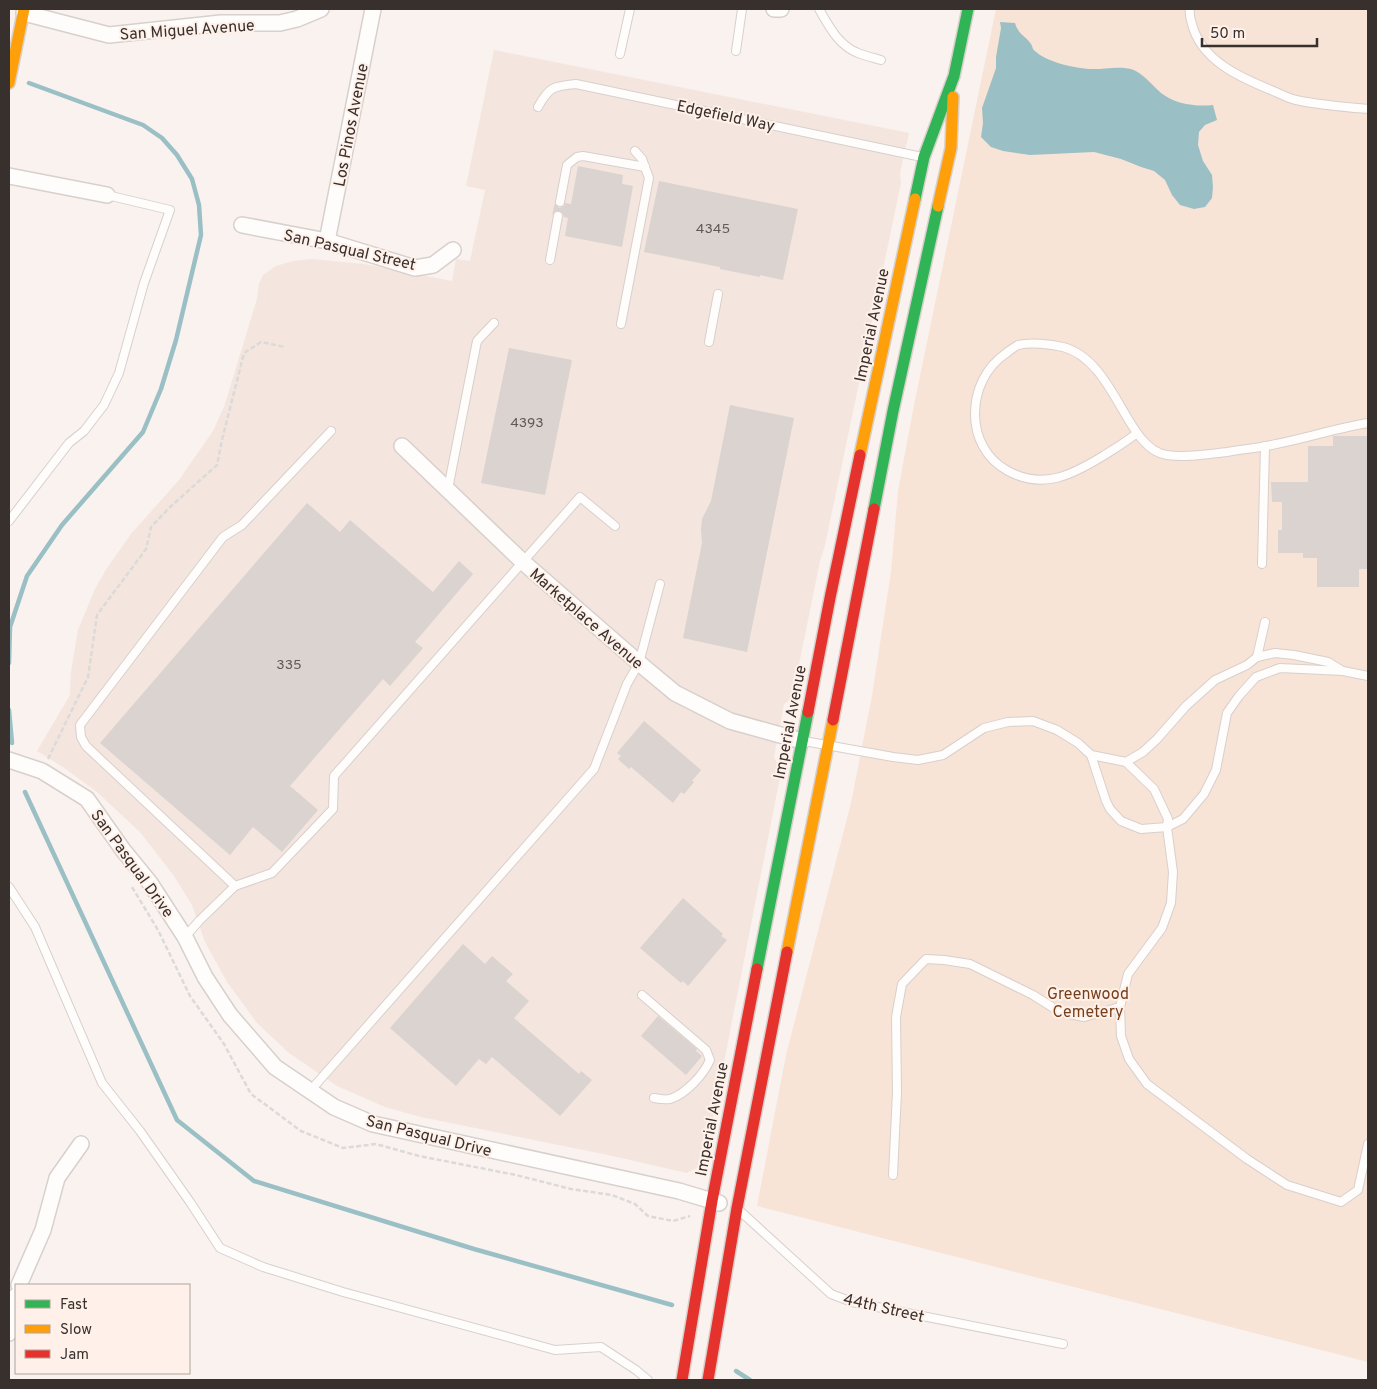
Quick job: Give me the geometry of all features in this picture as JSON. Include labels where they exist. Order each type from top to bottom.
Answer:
[{"type":"main road","name":"Imperial Avenue","points":[[682,1380],[712,1201],[832,588],[924,157],[954,76],[968,9]]},
{"type":"main road","points":[[9,83],[24,11]]},
{"type":"main road","name":"Imperial Avenue","points":[[708,1380],[737,1208],[893,411],[951,148],[954,76]]},
{"type":"main road","points":[[924,157],[931,160],[934,166]]},
{"type":"main road","points":[[923,273],[919,249],[931,184]]},
{"type":"street","name":"San Miguel Avenue","points":[[24,11],[109,35],[223,16],[280,23],[297,19],[321,9]]},
{"type":"street","name":"Los Pinos Avenue","points":[[327,241],[373,9]]},
{"type":"street","points":[[774,9],[781,9]]},
{"type":"street","points":[[9,176],[107,196]]},
{"type":"street","name":"San Pasqual Street","points":[[242,225],[327,241],[415,268],[433,265],[454,250]]},
{"type":"street","name":"Marketplace Avenue","points":[[402,446],[523,562],[675,694],[730,721],[802,740]]},
{"type":"street","name":"San Pasqual Drive","points":[[9,760],[42,771],[87,799],[123,850],[150,883],[185,937],[205,977],[230,1015],[275,1067],[334,1107],[373,1124],[679,1191],[737,1208]]},
{"type":"street","points":[[19,1284],[43,1230],[58,1178],[81,1144]]},
{"type":"street","points":[[9,1333],[15,1301]]},
{"type":"lane","points":[[620,54],[630,9]]},
{"type":"lane","points":[[736,50],[742,9]]},
{"type":"lane","points":[[818,9],[835,36],[845,46],[858,54],[881,60]]},
{"type":"lane","points":[[1190,9],[1189,14],[1194,32],[1204,49],[1221,65],[1243,79],[1294,100],[1368,108]]},
{"type":"lane","name":"Edgefield Way","points":[[538,107],[545,94],[558,85],[576,84],[924,157]]},
{"type":"lane","points":[[621,324],[649,178],[642,159],[635,151]]},
{"type":"lane","points":[[560,202],[567,165],[577,157],[583,156],[645,167]]},
{"type":"lane","points":[[9,521],[63,451],[84,431],[104,404],[119,372],[144,283],[170,210],[107,196]]},
{"type":"lane","points":[[550,260],[558,216]]},
{"type":"lane","points":[[709,342],[718,294]]},
{"type":"lane","points":[[448,489],[477,341],[494,323]]},
{"type":"lane","points":[[1137,433],[1101,458],[1067,476],[1051,480],[1032,480],[1015,475],[991,459],[978,435],[975,406],[984,376],[1001,356],[1018,346],[1051,344],[1080,353],[1103,376],[1137,433],[1150,447],[1166,455],[1195,456],[1265,446],[1368,423]]},
{"type":"lane","points":[[235,886],[86,746],[81,737],[80,725],[223,537],[242,525],[331,431]]},
{"type":"lane","points":[[1262,564],[1265,446]]},
{"type":"lane","points":[[185,937],[235,886],[272,873],[333,809],[334,776],[580,497],[615,526]]},
{"type":"lane","points":[[310,1092],[594,769],[627,684],[639,663],[660,584]]},
{"type":"lane","points":[[1257,657],[1265,622]]},
{"type":"lane","points":[[1126,762],[1143,752],[1186,706],[1215,680],[1247,665],[1257,657],[1274,653],[1294,654],[1328,662],[1343,671]]},
{"type":"lane","points":[[802,740],[918,760],[944,755],[984,728],[1008,722],[1033,721],[1057,730],[1078,743],[1091,756],[1106,802],[1121,821],[1141,829],[1167,827],[1183,819],[1204,794],[1216,770],[1226,713],[1256,677],[1280,668],[1343,671],[1368,676]]},
{"type":"lane","points":[[1091,756],[1126,762],[1154,789],[1168,819],[1167,827],[1173,872],[1172,903],[1162,928],[1128,974],[1120,1007],[1121,1036],[1129,1059],[1147,1084],[1247,1159],[1287,1185],[1341,1202],[1358,1190],[1368,1144]]},
{"type":"lane","points":[[9,887],[35,927],[102,1083],[140,1130],[220,1248],[263,1267],[343,1292],[555,1350],[601,1347],[648,1380]]},
{"type":"lane","points":[[892,1176],[897,1092],[896,1017],[902,984],[926,959],[970,964],[1033,995],[1060,1012],[1084,1017],[1120,1007]]},
{"type":"lane","points":[[642,995],[706,1050],[710,1060],[706,1070],[681,1094],[668,1100],[654,1098]]},
{"type":"lane","name":"44th Street","points":[[737,1208],[831,1294],[852,1302],[1062,1344]]},
{"type":"shaded area","points":[[494,50],[909,133],[900,173],[901,183],[794,689],[791,699],[784,704],[774,757],[781,772],[704,1164],[687,1173],[421,1117],[385,1107],[337,1086],[289,1053],[257,1023],[227,982],[205,942],[192,905],[174,876],[140,832],[97,792],[37,751],[70,695],[71,672],[78,630],[95,589],[131,534],[179,480],[213,431],[224,407],[263,275],[276,266],[293,261],[312,259],[364,264],[452,281],[456,259],[470,261],[485,190],[466,186]]},
{"type":"green space","name":"Greenwood Cemetery","points":[[996,9],[1368,9],[1368,1362],[757,1206],[786,1055],[851,803],[872,696],[891,572],[898,491]]},
{"type":"water","points":[[1000,22],[1015,23],[1018,31],[1029,41],[1034,50],[1054,62],[1086,69],[1131,69],[1139,73],[1161,93],[1173,100],[1200,106],[1213,105],[1217,120],[1205,125],[1199,132],[1198,145],[1203,161],[1212,175],[1213,187],[1212,198],[1205,207],[1194,209],[1180,205],[1172,195],[1165,180],[1154,171],[1121,159],[1094,152],[1030,155],[1003,151],[991,147],[981,137],[983,123],[982,108],[996,68],[1001,28]]},
{"type":"building","points":[[578,166],[623,175],[622,184],[633,186],[622,247],[565,236],[568,218],[564,217],[559,211],[552,215],[555,203],[559,208],[564,206],[565,203],[571,204]]},
{"type":"building","points":[[659,181],[798,209],[783,280],[720,269],[720,267],[644,252]]},
{"type":"building","points":[[509,348],[572,360],[545,495],[481,483]]},
{"type":"building","points":[[730,405],[794,418],[747,652],[683,638],[702,543],[702,519],[711,501]]},
{"type":"building","points":[[1333,436],[1368,436],[1368,569],[1359,569],[1359,587],[1317,587],[1317,558],[1303,558],[1303,553],[1278,553],[1278,530],[1282,530],[1282,502],[1272,502],[1271,482],[1308,482],[1308,446],[1333,446]]},
{"type":"building","points":[[307,503],[340,532],[350,520],[433,592],[459,561],[473,574],[415,642],[423,648],[390,686],[383,679],[290,786],[318,810],[282,852],[253,827],[230,855],[100,743]]},
{"type":"building","points":[[644,721],[701,770],[684,794],[681,792],[673,803],[631,767],[629,769],[618,759],[621,756],[617,753]]},
{"type":"building","points":[[683,898],[723,934],[721,936],[727,940],[688,986],[683,981],[681,983],[640,948]]},
{"type":"building","points":[[463,944],[485,964],[492,956],[513,974],[506,981],[529,1001],[514,1018],[579,1074],[581,1071],[592,1080],[560,1116],[492,1057],[486,1064],[479,1059],[456,1086],[390,1028]]},
{"type":"building","points":[[658,1016],[697,1049],[696,1051],[702,1056],[686,1075],[641,1036]]},
{"type":"waterway","points":[[9,663],[10,627],[27,576],[62,525],[143,432],[161,389],[176,340],[201,235],[199,205],[192,179],[177,155],[162,138],[143,125],[29,83]]},
{"type":"waterway","points":[[9,710],[12,743]]},
{"type":"waterway","points":[[25,792],[177,1120],[254,1181],[474,1249],[672,1305]]},
{"type":"waterway","points":[[736,1371],[750,1380]]},
{"type":"traffic: fast","points":[[915,199],[924,157],[954,76],[968,9]]},
{"type":"traffic: fast","points":[[874,509],[893,411],[938,206]]},
{"type":"traffic: fast","points":[[757,969],[808,712]]},
{"type":"traffic: slow","points":[[9,83],[24,9]]},
{"type":"traffic: slow","points":[[938,206],[951,148],[953,97]]},
{"type":"traffic: slow","points":[[860,455],[915,199]]},
{"type":"traffic: slow","points":[[787,952],[833,720]]},
{"type":"traffic: jam","points":[[808,712],[860,455]]},
{"type":"traffic: jam","points":[[833,720],[874,509]]},
{"type":"traffic: jam","points":[[708,1380],[737,1208],[787,952]]},
{"type":"traffic: jam","points":[[682,1380],[712,1201],[757,969]]}]
